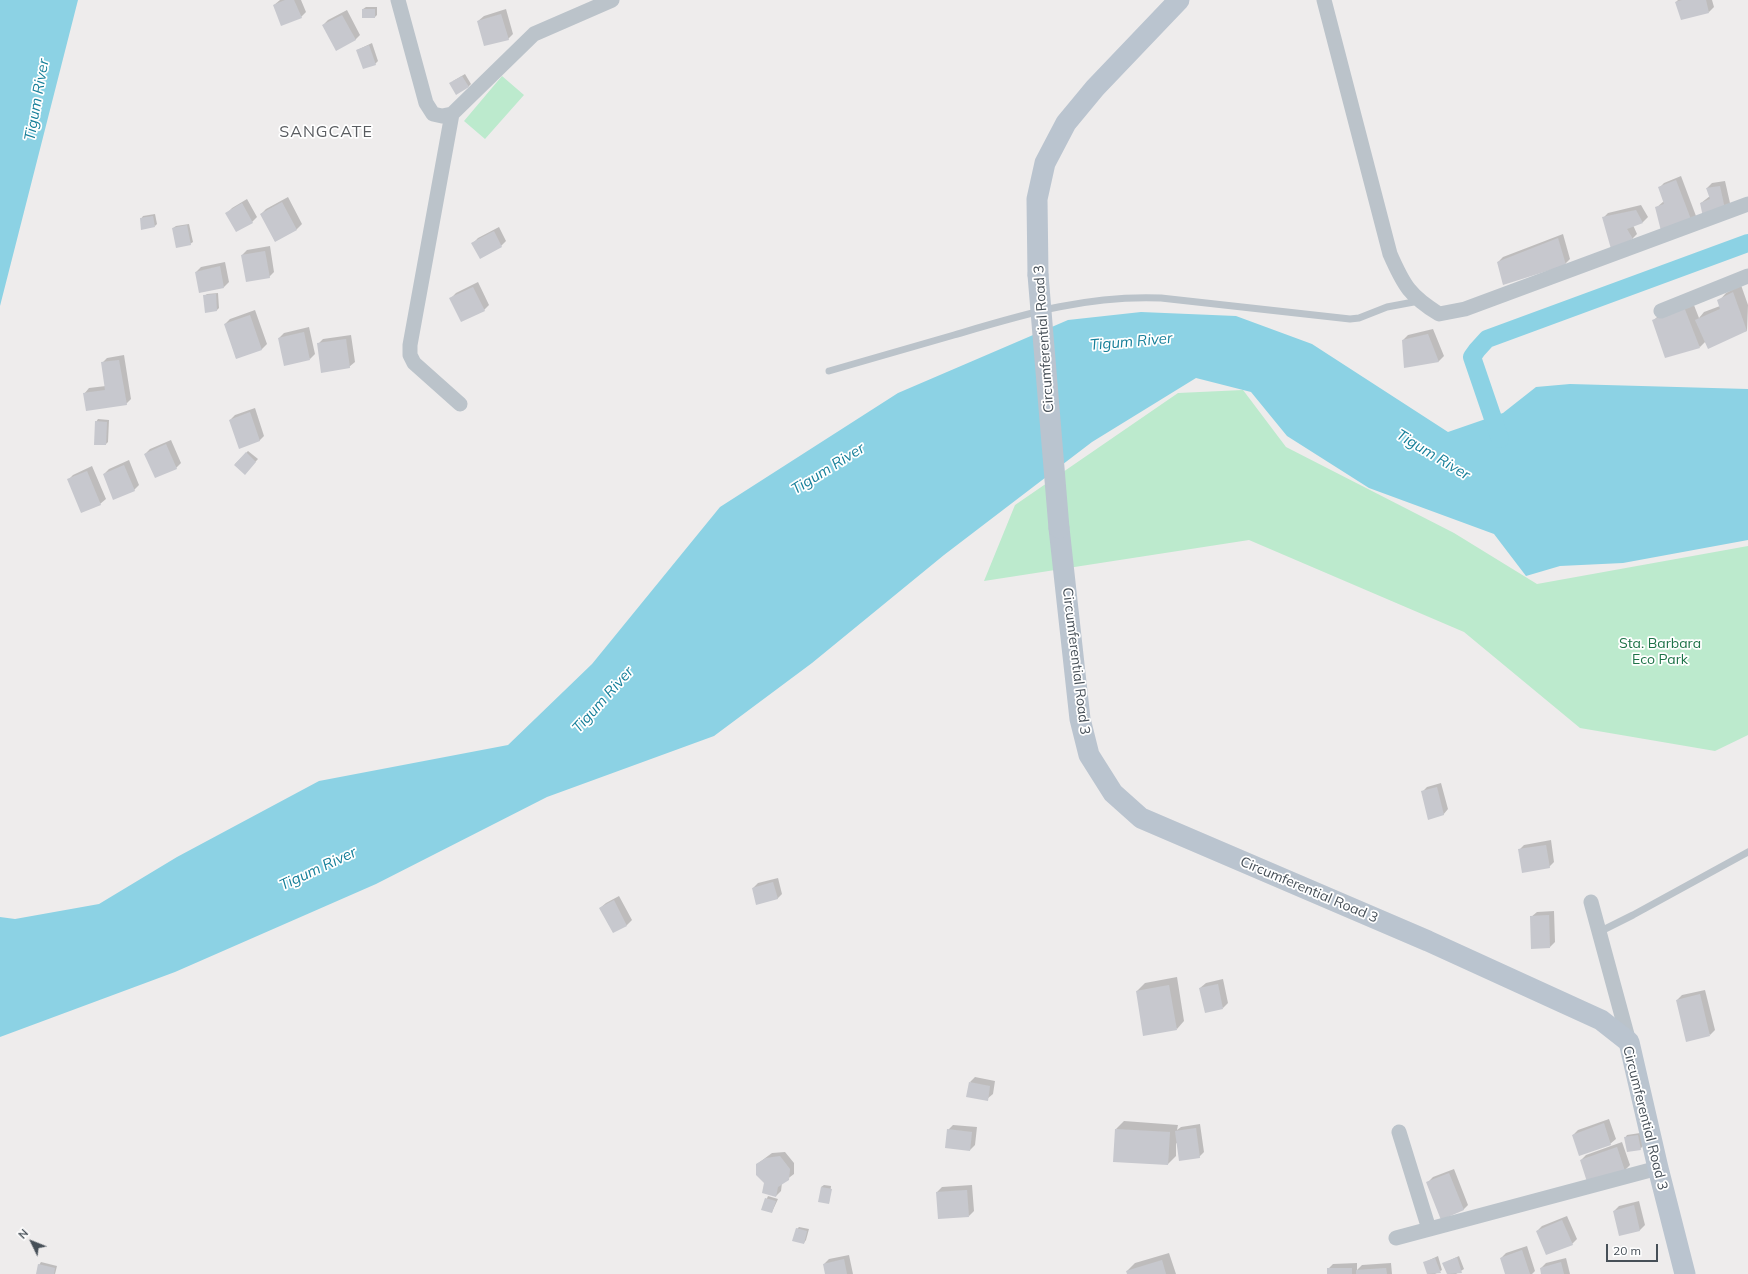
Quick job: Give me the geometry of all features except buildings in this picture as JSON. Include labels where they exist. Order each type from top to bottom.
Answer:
[{"type":"main road","name":"Circumferential Road 3","points":[[1179,0],[1095,88],[1066,123],[1045,163],[1037,199],[1038,275],[1059,528],[1080,719],[1089,755],[1113,794],[1141,818],[1435,944],[1601,1020],[1629,1042],[1684,1274]]},
{"type":"street","points":[[398,0],[426,103],[433,114],[442,116],[452,114],[534,34],[612,0]]},
{"type":"street","points":[[1324,0],[1390,254],[1401,280],[1419,301],[1440,314],[1465,309],[1748,204]]},
{"type":"street","points":[[452,114],[410,345],[410,356],[414,363],[460,404]]},
{"type":"street","points":[[1661,311],[1748,276]]},
{"type":"street","points":[[1591,902],[1629,1042]]},
{"type":"street","points":[[1399,1132],[1428,1229]]},
{"type":"street","points":[[1396,1238],[1658,1168]]},
{"type":"lane","points":[[829,371],[1036,311],[1100,300],[1132,297],[1161,298],[1350,319],[1359,318],[1387,307],[1419,301]]},
{"type":"lane","points":[[1598,932],[1640,911],[1748,852]]},
{"type":"green space","points":[[502,76],[524,95],[485,139],[464,121]]},
{"type":"green space","name":"Sta. Barbara Eco Park","points":[[1243,390],[1286,447],[1454,533],[1537,584],[1748,546],[1748,735],[1715,751],[1580,728],[1464,632],[1249,540],[984,581],[1015,505],[1178,393]]},
{"type":"water","name":"Tigum River","points":[[0,0],[78,0],[0,306]]},
{"type":"water","name":"Tigum River","points":[[1141,312],[1236,316],[1312,344],[1448,432],[1503,413],[1536,387],[1570,384],[1748,389],[1748,540],[1623,563],[1560,566],[1526,576],[1494,534],[1369,488],[1287,436],[1251,392],[1196,378],[1092,442],[944,555],[812,663],[714,736],[547,797],[376,884],[175,972],[0,1037],[0,917],[15,919],[99,904],[177,857],[319,781],[508,745],[592,664],[720,507],[898,393],[1068,320]]},
{"type":"waterway","points":[[1500,439],[1472,357],[1487,339],[1748,243]]},
{"type":"district","name":"SANGCATE","points":[[326,132]]}]
